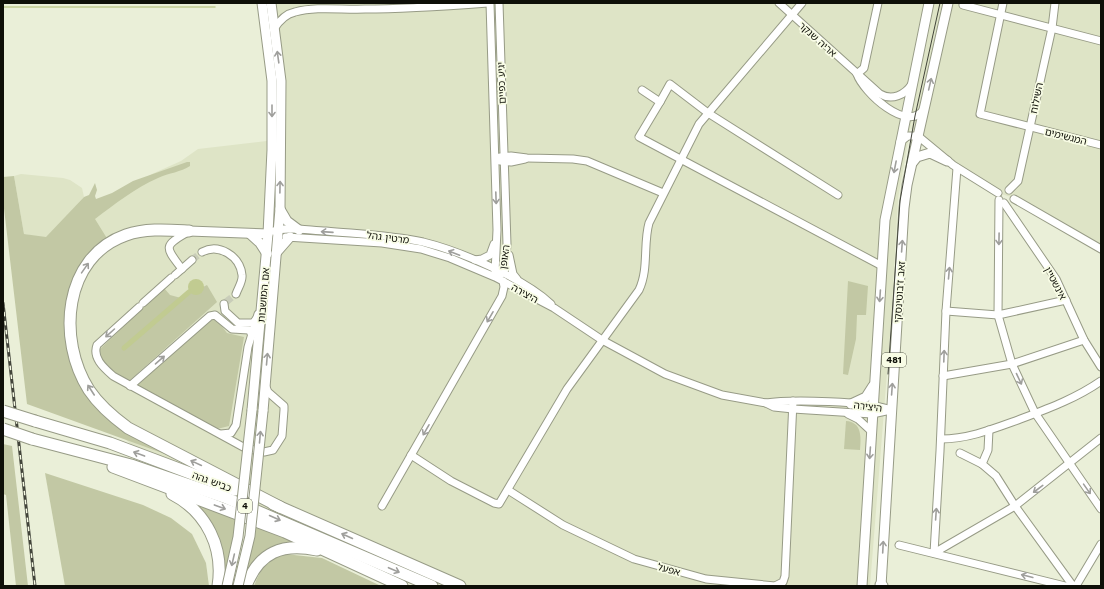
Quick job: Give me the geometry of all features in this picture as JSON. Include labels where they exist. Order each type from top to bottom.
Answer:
[{"type":"highway","points":[[189,231],[156,230],[126,235],[115,240],[95,255],[79,278],[71,300],[70,326],[75,356],[89,389],[114,418],[128,428],[280,506]]},
{"type":"highway","name":"כביש גהה","points":[[3,411],[110,443],[280,506],[460,586]]},
{"type":"highway","name":"כביש גהה","points":[[3,430],[52,445],[131,465],[224,497],[432,586]]},
{"type":"highway","points":[[52,445],[234,512],[402,586]]},
{"type":"highway","points":[[128,473],[176,496],[188,504],[200,516],[209,529],[218,549],[220,564],[218,586]]},
{"type":"highway","points":[[246,586],[257,564],[277,550],[304,548],[327,552]]},
{"type":"main road","name":"אם המושבות","points":[[262,3],[272,81],[272,150],[275,234]]},
{"type":"main road","name":"אם המושבות","points":[[227,586],[238,537],[263,294],[280,209],[282,80],[271,3]]},
{"type":"main road","name":"זאב ז'בוטינסקי","points":[[862,586],[887,206],[929,3]]},
{"type":"main road","name":"זאב ז'בוטינסקי","points":[[881,586],[904,208],[918,136],[948,3]]},
{"type":"main road","points":[[912,164],[917,157],[930,152],[947,161]]},
{"type":"main road","points":[[280,209],[287,221],[299,230]]},
{"type":"main road","name":"מרטין גהל","points":[[189,231],[275,234]]},
{"type":"main road","points":[[250,234],[271,254],[290,237]]},
{"type":"main road","name":"אם המושבות","points":[[238,586],[250,536],[263,409],[271,254]]},
{"type":"main road","points":[[851,404],[862,400],[869,394],[876,375]]},
{"type":"street","points":[[274,29],[280,20],[294,12],[311,9],[489,3]]},
{"type":"street","name":"יגיע כפיים","points":[[489,3],[494,160]]},
{"type":"street","name":"יגיע כפיים","points":[[499,3],[504,159]]},
{"type":"street","name":"אריה שנקר","points":[[779,3],[857,74],[885,97],[900,95],[906,92],[912,83]]},
{"type":"street","points":[[411,455],[451,481],[494,503],[499,504],[567,389],[632,301],[642,284],[647,231],[663,193],[699,124],[719,98],[802,3]]},
{"type":"street","points":[[857,74],[864,68],[878,3]]},
{"type":"street","points":[[1000,15],[1003,3]]},
{"type":"street","name":"השילוח","points":[[1000,199],[1010,199],[1011,193],[1009,190],[1018,181],[1052,28],[1055,3]]},
{"type":"street","points":[[476,4],[485,8],[490,16]]},
{"type":"street","points":[[963,5],[1101,41]]},
{"type":"street","name":"המגשימים","points":[[1000,15],[980,114],[1101,145]]},
{"type":"street","name":"אריה שנקר","points":[[857,74],[859,81],[886,108],[906,115]]},
{"type":"street","points":[[838,195],[708,114],[670,84],[639,137],[882,266]]},
{"type":"street","points":[[642,90],[660,102]]},
{"type":"street","points":[[906,115],[918,115],[924,109]]},
{"type":"street","points":[[900,142],[908,136],[918,136]]},
{"type":"street","name":"אינשטיין","points":[[918,136],[947,161],[1000,199],[1056,279],[1084,340],[1101,367]]},
{"type":"street","points":[[505,176],[508,167],[516,161],[527,158]]},
{"type":"street","points":[[494,160],[527,158],[573,159],[587,162],[663,193]]},
{"type":"street","points":[[504,159],[516,161]]},
{"type":"street","name":"האופן","points":[[495,278],[504,272],[507,244],[504,159]]},
{"type":"street","name":"האופן","points":[[494,160],[497,230],[495,278]]},
{"type":"street","points":[[934,553],[941,439],[946,312],[957,168]]},
{"type":"street","points":[[1009,190],[1003,189],[1000,199],[998,315],[1012,364],[1034,413],[1101,509]]},
{"type":"street","points":[[1014,199],[1101,249]]},
{"type":"street","name":"מרטין גהל","points":[[275,234],[299,230],[383,235],[417,241],[504,272]]},
{"type":"street","points":[[473,260],[490,256],[497,230]]},
{"type":"street","points":[[182,269],[169,252],[168,247],[171,243],[189,231]]},
{"type":"street","name":"מרטין גהל","points":[[275,234],[290,237],[382,243],[420,249],[450,258],[495,278]]},
{"type":"street","points":[[507,244],[512,270],[518,281]]},
{"type":"street","points":[[202,252],[206,249],[216,249],[224,250],[231,255],[239,266],[242,276],[236,294]]},
{"type":"street","points":[[192,260],[97,345],[95,349],[98,359],[107,370],[130,386],[233,442],[254,451],[269,452],[276,447],[282,436],[284,406],[268,392],[265,384]]},
{"type":"street","name":"היצירה","points":[[504,272],[544,298],[554,308]]},
{"type":"street","name":"היצירה","points":[[495,278],[554,308],[602,340],[680,381],[722,394],[766,403],[774,407],[793,405],[851,404],[873,409]]},
{"type":"street","points":[[382,506],[502,296],[504,286],[503,281]]},
{"type":"street","points":[[233,442],[248,347],[263,294]]},
{"type":"street","points":[[946,312],[998,315],[1066,300]]},
{"type":"street","points":[[130,386],[225,303],[225,311],[238,323],[253,323],[257,318]]},
{"type":"street","points":[[210,316],[215,315],[229,328],[249,330],[252,335]]},
{"type":"street","points":[[943,376],[1012,364],[1084,340]]},
{"type":"street","points":[[941,439],[956,439],[989,430],[1066,401],[1086,391],[1101,380]]},
{"type":"street","points":[[263,409],[268,402],[277,399]]},
{"type":"street","name":"היצירה","points":[[793,405],[842,412],[873,409],[891,410]]},
{"type":"street","name":"אפעל","points":[[508,490],[563,525],[634,559],[706,579],[776,586],[782,582],[785,576],[793,405]]},
{"type":"street","points":[[842,412],[858,419],[871,431]]},
{"type":"street","points":[[219,434],[231,433],[236,426]]},
{"type":"street","points":[[982,464],[988,450],[989,430]]},
{"type":"street","points":[[934,553],[1015,506],[1101,438]]},
{"type":"street","points":[[960,453],[982,464],[996,476],[1015,506],[1073,586]]},
{"type":"street","points":[[1076,586],[1101,544]]},
{"type":"street","points":[[899,545],[1065,586]]},
{"type":"shaded area","points":[[266,3],[1101,3],[1101,249],[1011,197],[998,193],[958,166],[911,129],[920,86],[910,130],[898,199],[891,323],[870,586],[454,586],[205,486],[156,469],[114,428],[58,324],[91,216],[120,194],[152,174],[181,161],[198,149],[275,140]]},
{"type":"shaded area","points":[[190,162],[190,166],[183,170],[158,178],[141,187],[95,219],[108,240],[79,270],[70,290],[67,306],[67,331],[94,401],[176,458],[27,404],[3,200],[3,177],[14,176],[24,234],[46,237],[84,197],[89,195],[95,183],[97,190],[95,196],[96,199],[112,193],[133,181]]},
{"type":"shaded area","points":[[21,174],[63,178],[70,180],[82,188],[84,197],[46,238],[24,234],[14,176]]},
{"type":"shaded area","points":[[196,279],[202,281],[204,287],[202,293],[196,295],[190,293],[188,287],[190,281]]},
{"type":"shaded area","points":[[848,281],[868,286],[866,315],[857,315],[856,339],[848,375],[843,374]]},
{"type":"shaded area","points":[[207,285],[217,302],[129,381],[114,373],[105,365],[99,350],[164,288],[170,295],[181,298]]},
{"type":"shaded area","points":[[211,320],[217,320],[227,333],[244,337],[229,426],[217,429],[137,385]]},
{"type":"shaded area","points":[[846,421],[855,424],[858,427],[860,435],[860,450],[844,449]]},
{"type":"shaded area","points":[[3,444],[12,446],[28,586],[16,586],[6,495],[3,494]]},
{"type":"shaded area","points":[[45,473],[143,505],[171,518],[192,534],[206,563],[209,586],[65,586]]},
{"type":"shaded area","points":[[194,503],[238,518],[224,586],[219,541],[210,522]]},
{"type":"shaded area","points":[[256,526],[304,543],[288,546],[241,582]]},
{"type":"shaded area","points":[[285,554],[322,558],[381,586],[254,586],[265,566],[279,556]]},
{"type":"waterway","points":[[3,7],[215,7]]},
{"type":"waterway","points":[[124,348],[189,292]]},
{"type":"tunnel","points":[[192,260],[202,252]]},
{"type":"tunnel","points":[[226,302],[236,294]]},
{"type":"tram line","points":[[888,374],[900,201],[915,116],[940,3]]},
{"type":"railway","points":[[3,303],[35,586]]}]
